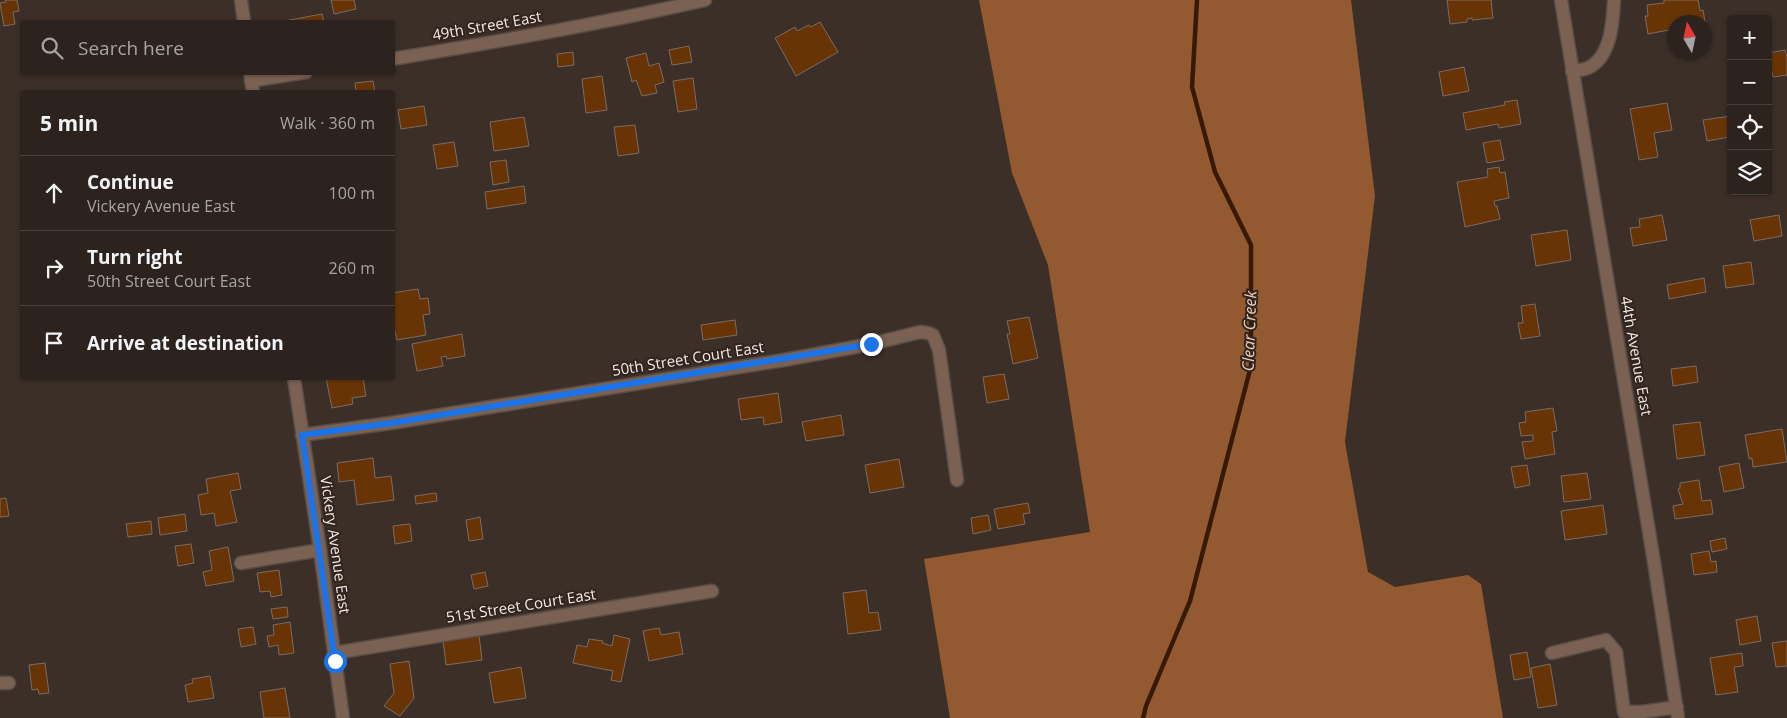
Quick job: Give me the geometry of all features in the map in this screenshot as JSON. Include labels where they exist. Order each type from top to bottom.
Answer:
[{"type":"street","points":[[241,0],[244,20]]},
{"type":"street","name":"49th Street East","points":[[395,58],[509,39],[705,0]]},
{"type":"street","name":"44th Avenue East","points":[[1561,0],[1678,712]]},
{"type":"street","points":[[1572,71],[1588,68],[1604,53],[1608,40],[1614,0]]},
{"type":"street","points":[[252,82],[290,75]]},
{"type":"street","name":"50th Street Court East","points":[[302,435],[392,423],[784,360],[926,332],[934,337],[939,350],[957,480]]},
{"type":"street","name":"Vickery Avenue East","points":[[294,380],[343,718]]},
{"type":"street","points":[[241,563],[320,550]]},
{"type":"street","name":"51st Street Court East","points":[[334,653],[712,591]]},
{"type":"street","points":[[1552,653],[1606,640],[1616,652],[1624,712],[1678,712]]},
{"type":"shaded area","points":[[979,0],[1351,0],[1375,196],[1345,442],[1368,572],[1395,587],[1468,575],[1481,584],[1503,718],[950,718],[924,559],[1090,532],[1048,265],[1012,173]]},
{"type":"building","points":[[5,0],[17,0],[19,11],[13,12],[15,24],[4,26],[0,3],[6,2]]},
{"type":"building","points":[[331,0],[354,0],[356,9],[334,14]]},
{"type":"building","points":[[1447,0],[1491,0],[1493,18],[1472,20],[1472,18],[1467,19],[1467,22],[1450,24]]},
{"type":"building","points":[[1664,0],[1698,0],[1700,11],[1703,10],[1704,15],[1667,15],[1667,30],[1648,34],[1645,16],[1648,16],[1647,5],[1664,3]]},
{"type":"building","points":[[322,14],[324,20],[290,20]]},
{"type":"building","points":[[820,22],[838,52],[796,76],[775,38],[795,27],[797,31]]},
{"type":"building","points":[[689,46],[692,62],[672,65],[669,50]]},
{"type":"building","points":[[1785,50],[1787,75],[1773,77],[1772,52]]},
{"type":"building","points":[[573,52],[574,65],[558,67],[557,54]]},
{"type":"building","points":[[646,53],[649,66],[659,63],[664,82],[655,85],[657,93],[642,96],[636,80],[632,82],[626,58]]},
{"type":"building","points":[[1464,67],[1469,91],[1443,96],[1439,72]]},
{"type":"building","points":[[602,76],[607,110],[586,113],[582,79]]},
{"type":"building","points":[[693,78],[697,109],[678,112],[673,81]]},
{"type":"building","points":[[373,81],[375,90],[356,90],[355,83]]},
{"type":"building","points":[[1517,100],[1521,124],[1499,128],[1498,124],[1466,130],[1463,113],[1505,105],[1504,102]]},
{"type":"building","points":[[1667,103],[1672,130],[1654,133],[1658,157],[1639,160],[1630,109]]},
{"type":"building","points":[[424,106],[427,125],[401,129],[398,110]]},
{"type":"building","points":[[524,117],[529,146],[494,151],[490,122]]},
{"type":"building","points":[[1727,117],[1727,137],[1707,141],[1703,120]]},
{"type":"building","points":[[635,125],[639,153],[618,156],[614,127]]},
{"type":"building","points":[[1500,140],[1504,160],[1487,163],[1483,143]]},
{"type":"building","points":[[454,142],[458,166],[437,169],[433,145]]},
{"type":"building","points":[[506,160],[509,182],[493,185],[490,162]]},
{"type":"building","points":[[1499,167],[1500,173],[1505,172],[1509,198],[1494,201],[1500,219],[1465,227],[1457,182],[1488,177],[1487,169]]},
{"type":"building","points":[[524,186],[526,203],[487,209],[485,192]]},
{"type":"building","points":[[1662,215],[1667,240],[1633,246],[1630,228],[1640,227],[1639,219]]},
{"type":"building","points":[[1779,215],[1782,236],[1754,241],[1750,220]]},
{"type":"building","points":[[1567,230],[1571,260],[1536,266],[1531,235]]},
{"type":"building","points":[[1751,262],[1754,284],[1726,288],[1723,266]]},
{"type":"building","points":[[1704,278],[1706,292],[1669,299],[1667,285]]},
{"type":"building","points":[[418,289],[420,299],[428,298],[430,314],[423,315],[426,335],[397,340],[395,331],[395,293]]},
{"type":"building","points":[[1535,304],[1540,336],[1521,339],[1518,323],[1523,323],[1521,306]]},
{"type":"building","points":[[1029,317],[1038,358],[1013,364],[1007,334],[1010,334],[1007,321]]},
{"type":"building","points":[[735,320],[737,335],[703,340],[701,325]]},
{"type":"building","points":[[462,334],[465,356],[447,359],[446,356],[441,357],[443,366],[417,371],[412,344]]},
{"type":"building","points":[[1696,366],[1698,382],[1673,386],[1671,369]]},
{"type":"building","points":[[1004,374],[1009,399],[987,403],[983,377]]},
{"type":"building","points":[[326,380],[363,380],[366,396],[352,398],[353,404],[332,408]]},
{"type":"building","points":[[778,393],[782,422],[764,425],[763,417],[741,420],[738,399]]},
{"type":"building","points":[[1553,408],[1557,431],[1552,432],[1555,454],[1525,459],[1522,442],[1533,441],[1533,435],[1521,436],[1519,423],[1526,422],[1525,412]]},
{"type":"building","points":[[841,415],[844,435],[806,441],[802,422]]},
{"type":"building","points":[[1700,422],[1705,455],[1677,459],[1673,425]]},
{"type":"building","points":[[1782,429],[1787,462],[1753,467],[1752,458],[1749,459],[1745,435]]},
{"type":"building","points":[[373,458],[375,478],[391,476],[394,500],[357,505],[354,480],[339,482],[337,463]]},
{"type":"building","points":[[899,459],[904,487],[870,493],[865,465]]},
{"type":"building","points":[[1739,463],[1744,488],[1724,492],[1719,467]]},
{"type":"building","points":[[1527,465],[1530,485],[1515,488],[1511,467]]},
{"type":"building","points":[[238,473],[241,489],[230,491],[237,522],[216,526],[214,513],[201,515],[198,495],[208,493],[206,479]]},
{"type":"building","points":[[1587,473],[1591,499],[1564,502],[1561,476]]},
{"type":"building","points":[[1699,480],[1702,501],[1711,500],[1713,514],[1675,519],[1673,506],[1683,504],[1678,489],[1680,488],[1680,483]]},
{"type":"building","points":[[436,493],[437,501],[416,504],[415,496]]},
{"type":"building","points":[[6,498],[9,516],[0,517],[0,499]]},
{"type":"building","points":[[1028,503],[1030,513],[1023,514],[1025,524],[998,529],[994,509]]},
{"type":"building","points":[[1603,505],[1607,534],[1565,540],[1561,511]]},
{"type":"building","points":[[185,514],[187,531],[160,535],[158,518]]},
{"type":"building","points":[[988,515],[991,530],[973,534],[971,518]]},
{"type":"building","points":[[480,517],[483,539],[469,541],[466,520]]},
{"type":"building","points":[[151,521],[152,534],[128,537],[126,524]]},
{"type":"building","points":[[410,524],[412,541],[395,544],[393,526]]},
{"type":"building","points":[[1725,538],[1727,549],[1712,552],[1710,541]]},
{"type":"building","points":[[191,544],[194,563],[178,566],[175,546]]},
{"type":"building","points":[[228,547],[234,581],[206,586],[203,572],[212,570],[209,551]]},
{"type":"building","points":[[1709,551],[1711,562],[1716,561],[1717,572],[1694,575],[1691,554]]},
{"type":"building","points":[[279,570],[282,595],[271,597],[270,591],[260,592],[257,573]]},
{"type":"building","points":[[485,572],[488,586],[474,589],[471,575]]},
{"type":"building","points":[[866,590],[869,613],[878,612],[881,630],[848,634],[843,593]]},
{"type":"building","points":[[287,607],[288,617],[273,619],[271,609]]},
{"type":"building","points":[[1757,616],[1761,641],[1740,645],[1736,620]]},
{"type":"building","points":[[290,622],[294,653],[279,655],[278,645],[269,647],[267,636],[274,635],[273,625]]},
{"type":"building","points":[[253,627],[256,644],[241,647],[238,629]]},
{"type":"building","points":[[659,628],[661,635],[679,632],[683,654],[649,661],[643,631]]},
{"type":"building","points":[[479,635],[482,660],[446,665],[443,640]]},
{"type":"building","points":[[614,635],[630,639],[621,682],[611,680],[613,671],[573,663],[577,645],[587,647],[589,639],[603,641],[602,643],[612,646]]},
{"type":"building","points":[[1787,641],[1787,666],[1776,667],[1772,643]]},
{"type":"building","points":[[1527,652],[1531,677],[1514,680],[1510,655]]},
{"type":"building","points":[[1742,653],[1743,666],[1734,667],[1738,692],[1716,695],[1710,658]]},
{"type":"building","points":[[409,661],[414,698],[400,716],[384,706],[394,693],[390,664]]},
{"type":"building","points":[[45,663],[49,693],[39,694],[38,689],[32,690],[29,665]]},
{"type":"building","points":[[1550,664],[1557,705],[1538,708],[1531,668]]},
{"type":"building","points":[[521,667],[526,698],[494,703],[489,673]]},
{"type":"building","points":[[210,676],[214,698],[188,702],[185,685],[193,683],[192,679]]},
{"type":"building","points":[[285,688],[290,718],[264,718],[260,692]]},
{"type":"waterway","name":"Clear Creek","points":[[1143,718],[1146,706],[1190,601],[1251,366],[1251,245],[1215,172],[1192,87],[1197,0]]},
{"type":"route","points":[[335,661],[302,435],[392,423],[784,360],[871,344]]}]
